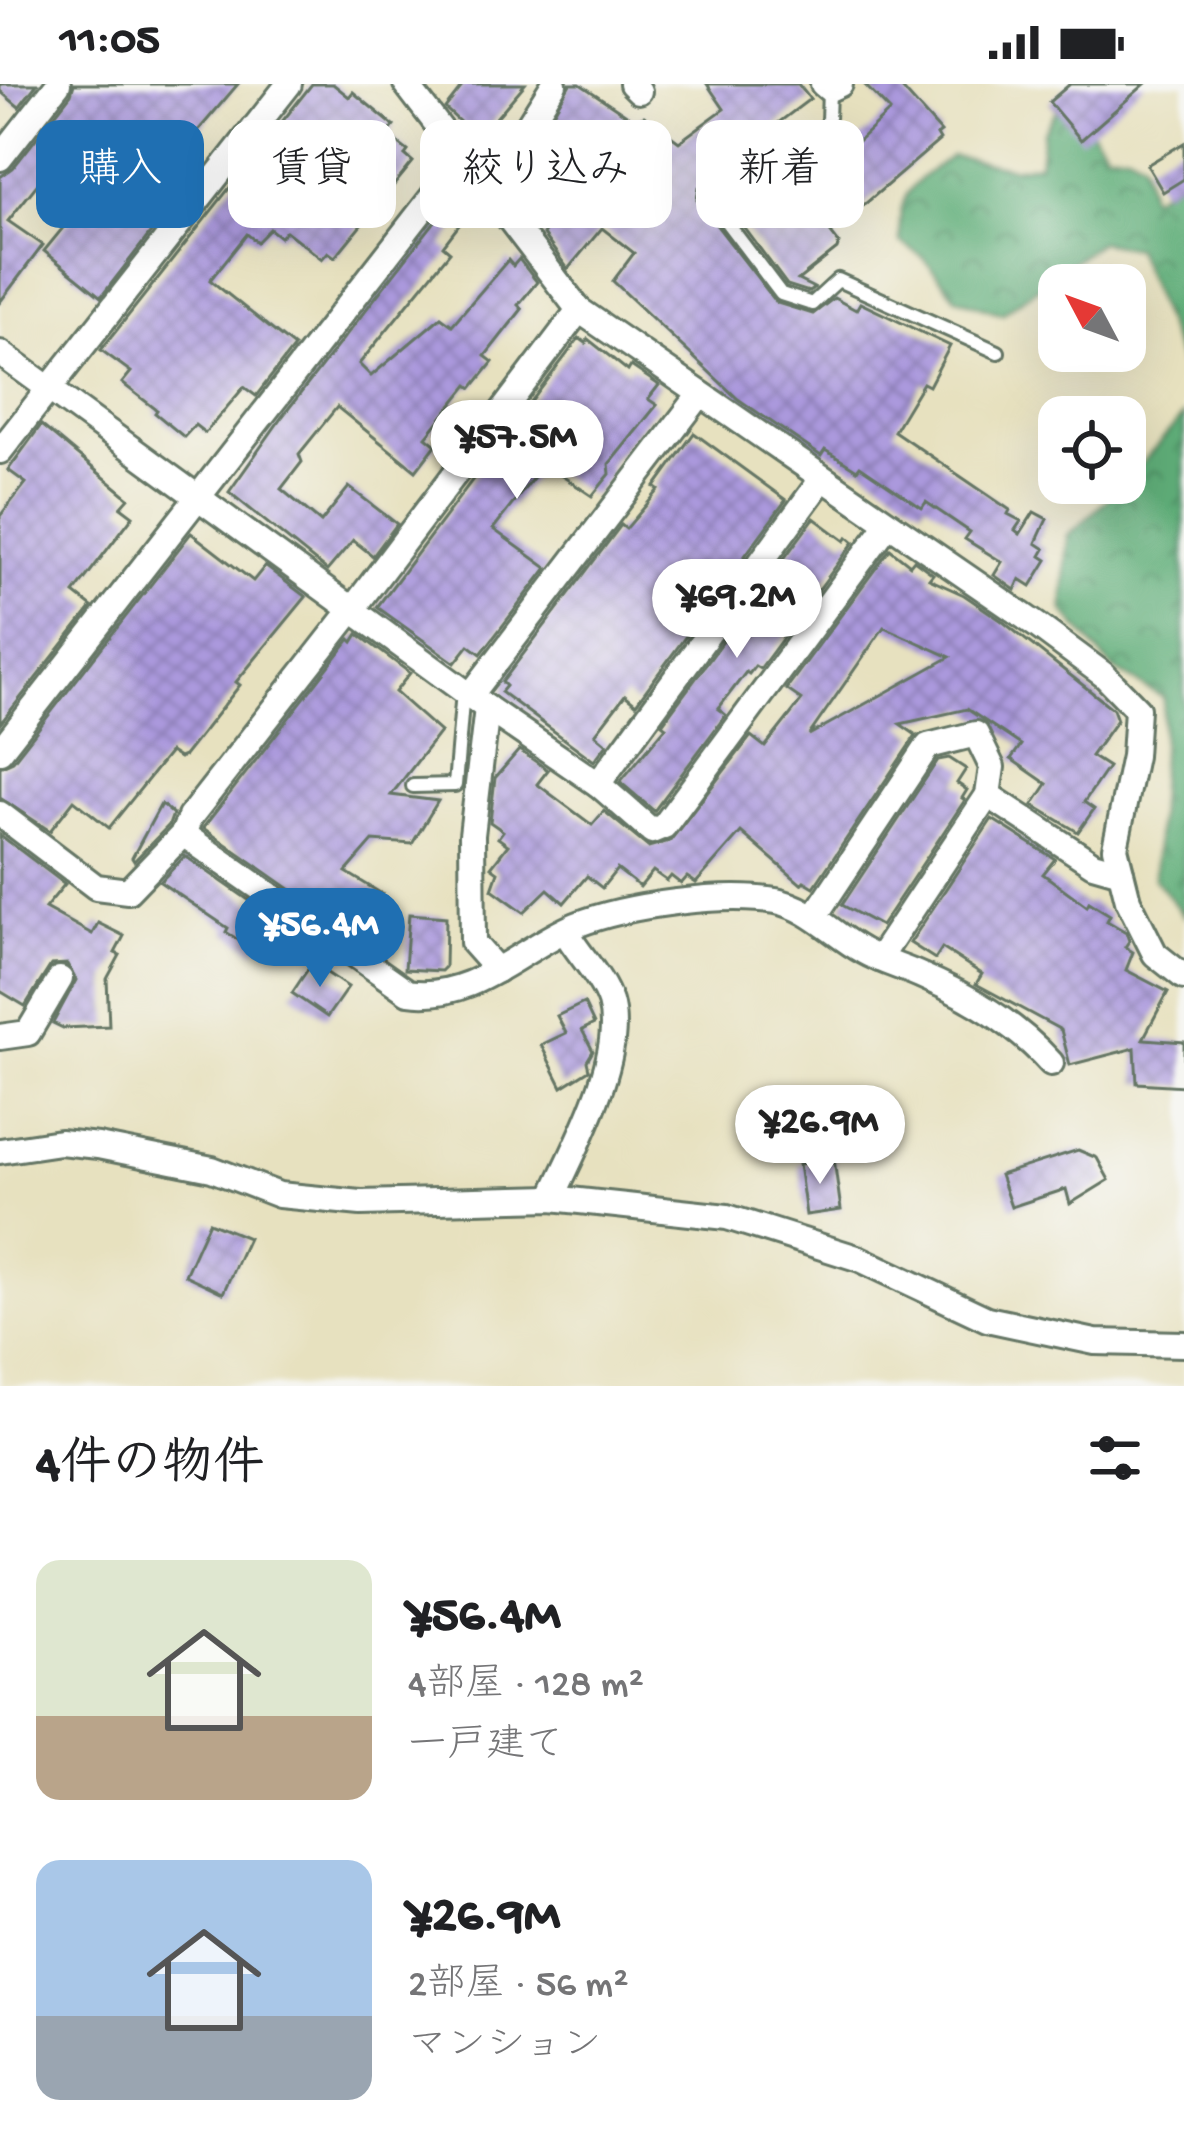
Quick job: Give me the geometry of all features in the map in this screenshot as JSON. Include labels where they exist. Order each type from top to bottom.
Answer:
[{"type":"street","points":[[0,158],[58,84]]},
{"type":"street","points":[[0,452],[289,84]]},
{"type":"street","points":[[406,84],[433,120]]},
{"type":"street","points":[[531,120],[554,84]]},
{"type":"street","points":[[0,751],[420,213]]},
{"type":"street","points":[[517,228],[578,310],[1038,626],[1104,675],[1137,709],[1134,756],[1115,848],[1128,900],[1155,954],[1184,977]]},
{"type":"street","points":[[0,814],[96,887],[128,891],[183,834],[190,817],[578,310]]},
{"type":"street","points":[[0,353],[598,784],[652,831],[664,826],[888,524]]},
{"type":"street","points":[[497,970],[473,943],[473,698],[699,395]]},
{"type":"street","points":[[598,784],[822,479]]},
{"type":"street","points":[[814,917],[928,746],[976,734],[992,767],[988,795],[879,959]]},
{"type":"street","points":[[988,795],[1093,864],[1121,872]]},
{"type":"street","points":[[183,834],[408,992],[428,995],[478,981],[565,931],[620,909],[770,900],[795,906],[879,959],[924,976],[991,1013],[1032,1042],[1051,1064]]},
{"type":"street","points":[[552,1198],[597,1099],[607,1070],[612,1028],[610,1002],[565,931]]},
{"type":"street","points":[[0,1037],[28,1034],[60,979]]},
{"type":"street","points":[[0,1151],[61,1142],[118,1149],[212,1169],[279,1195],[361,1203],[552,1198],[727,1217],[860,1259],[987,1319],[1095,1342],[1184,1344]]},
{"type":"lane","points":[[828,120],[831,86]]},
{"type":"lane","points":[[734,228],[781,294],[812,304],[838,280],[998,352]]},
{"type":"lane","points":[[413,787],[455,785],[473,698]]},
{"type":"green space","points":[[1055,112],[1078,113],[1107,152],[1127,152],[1143,160],[1150,197],[1184,179],[1184,372],[1146,276],[1146,264],[1141,264],[1135,248],[1099,242],[1069,264],[1038,264],[1038,287],[1002,314],[957,298],[923,257],[900,242],[905,199],[927,174],[952,156],[1013,168],[1039,164],[1043,132]]},
{"type":"green space","points":[[1184,415],[1184,916],[1154,878],[1164,698],[1112,668],[1063,610],[1068,536],[1102,504],[1146,504],[1146,459]]},
{"type":"building","points":[[0,84],[37,84],[19,107],[0,91]]},
{"type":"building","points":[[74,84],[238,84],[204,124],[204,120],[51,120]]},
{"type":"building","points":[[312,84],[333,84],[349,97],[353,92],[387,120],[283,120]]},
{"type":"building","points":[[464,84],[525,84],[494,120],[458,120],[445,108]]},
{"type":"building","points":[[570,84],[580,84],[634,120],[549,120]]},
{"type":"building","points":[[707,84],[798,84],[810,99],[782,120],[709,120],[724,109]]},
{"type":"building","points":[[864,84],[898,84],[941,132],[940,140],[864,205],[864,135],[890,111]]},
{"type":"building","points":[[1070,84],[1145,84],[1081,140],[1049,102]]},
{"type":"building","points":[[696,130],[696,228],[719,228],[777,303],[813,314],[834,298],[856,310],[860,303],[950,346],[929,386],[923,383],[894,431],[1010,510],[1008,514],[1021,521],[1015,530],[1020,534],[1034,512],[1047,519],[1036,543],[1045,549],[1041,556],[1047,560],[1031,586],[1020,579],[1015,590],[994,575],[1002,562],[965,539],[970,532],[926,502],[922,508],[860,466],[857,470],[825,450],[821,456],[738,399],[613,281],[634,253],[602,228],[672,228],[672,137],[679,142]]},
{"type":"building","points":[[36,139],[36,186],[8,221],[43,245],[0,302],[0,177]]},
{"type":"building","points":[[396,142],[413,162],[396,183]]},
{"type":"building","points":[[1184,143],[1184,179],[1163,192],[1147,165]]},
{"type":"building","points":[[228,190],[228,228],[359,228],[335,257],[328,252],[322,259],[286,231],[280,237],[270,229],[257,242],[247,234],[210,280],[294,347],[256,396],[244,387],[205,433],[195,425],[184,437],[122,383],[131,372],[101,350],[198,228],[204,228],[204,220]]},
{"type":"building","points":[[63,228],[154,228],[101,297],[44,251]]},
{"type":"building","points":[[430,228],[457,228],[443,246],[450,252],[359,364],[371,376],[441,317],[452,325],[508,260],[513,266],[519,259],[537,282],[485,356],[493,362],[426,437],[436,445],[416,471],[337,407],[299,454],[302,462],[281,489],[321,522],[349,487],[397,524],[373,556],[353,540],[327,571],[229,492]]},
{"type":"building","points":[[547,228],[602,228],[568,269],[543,235]]},
{"type":"building","points":[[744,228],[837,228],[831,233],[839,243],[837,249],[798,280],[814,288],[809,292],[787,285]]},
{"type":"building","points":[[579,338],[586,343],[588,339],[628,371],[631,366],[659,385],[648,399],[657,405],[609,464],[610,474],[592,496],[544,464],[493,529],[547,568],[481,654],[469,645],[455,663],[377,607]]},
{"type":"building","points":[[41,425],[129,498],[121,507],[133,516],[74,593],[92,607],[0,724],[0,516],[26,483],[8,470]]},
{"type":"building","points":[[694,433],[786,500],[636,704],[625,695],[595,734],[607,744],[594,761],[501,692],[506,686],[502,682],[621,525],[626,529],[659,490],[655,487]]},
{"type":"building","points":[[814,518],[845,541],[848,537],[854,542],[760,669],[755,666],[746,672],[718,709],[726,715],[654,811],[620,782],[666,727],[662,724]]},
{"type":"building","points":[[191,533],[253,581],[265,566],[306,597],[236,682],[240,685],[184,756],[170,752],[109,828],[74,800],[50,831],[0,798],[0,767],[13,761]]},
{"type":"building","points":[[890,549],[910,565],[914,560],[933,574],[929,579],[1002,621],[1113,709],[1117,720],[1091,756],[1108,767],[1084,802],[1094,809],[1078,832],[1033,805],[1047,784],[1011,759],[1021,745],[967,709],[900,724],[916,735],[814,887],[801,884],[741,832],[696,883],[687,877],[681,884],[671,876],[667,881],[653,871],[640,887],[617,869],[602,888],[587,876],[564,903],[548,889],[524,912],[492,889],[498,872],[491,867],[508,845],[498,838],[503,831],[490,822],[495,778],[519,750],[548,770],[537,784],[592,825],[604,811],[648,847],[670,841],[751,736],[765,747],[802,700],[786,689]],"holes":[[[884,627],[950,657],[809,735]]]},
{"type":"building","points":[[358,634],[410,673],[395,692],[440,732],[391,795],[438,801],[412,844],[373,841],[346,872],[382,894],[361,929],[294,892],[203,828]]},
{"type":"building","points":[[949,758],[966,769],[957,783],[967,790],[965,800],[881,926],[842,905],[938,760]]},
{"type":"building","points":[[161,804],[173,814],[169,825],[134,861],[132,858]]},
{"type":"building","points":[[992,819],[1055,859],[1043,874],[1087,906],[1089,902],[1110,915],[1107,921],[1126,932],[1125,947],[1133,952],[1126,970],[1168,992],[1143,1039],[1184,1042],[1184,1086],[1137,1083],[1135,1048],[1070,1065],[1061,1030],[976,984],[982,974],[942,948],[935,959],[910,943]]},
{"type":"building","points":[[0,835],[65,884],[45,908],[92,934],[98,923],[124,936],[107,979],[109,1026],[63,1028],[53,1023],[76,980],[67,964],[51,965],[25,1006],[0,991]]},
{"type":"building","points":[[185,856],[276,919],[255,951],[160,882]]},
{"type":"building","points":[[409,914],[446,917],[445,967],[441,971],[405,969]]},
{"type":"building","points":[[312,963],[348,987],[327,1017],[292,993]]},
{"type":"building","points":[[584,1003],[594,1024],[582,1030],[593,1051],[587,1061],[589,1070],[562,1087],[541,1045],[566,1033],[557,1016]]},
{"type":"building","points":[[1078,1150],[1097,1158],[1109,1180],[1070,1204],[1066,1189],[1011,1207],[1000,1175]]},
{"type":"building","points":[[834,1159],[841,1210],[806,1215],[799,1164]]},
{"type":"building","points":[[209,1222],[248,1238],[223,1293],[185,1275]]}]
